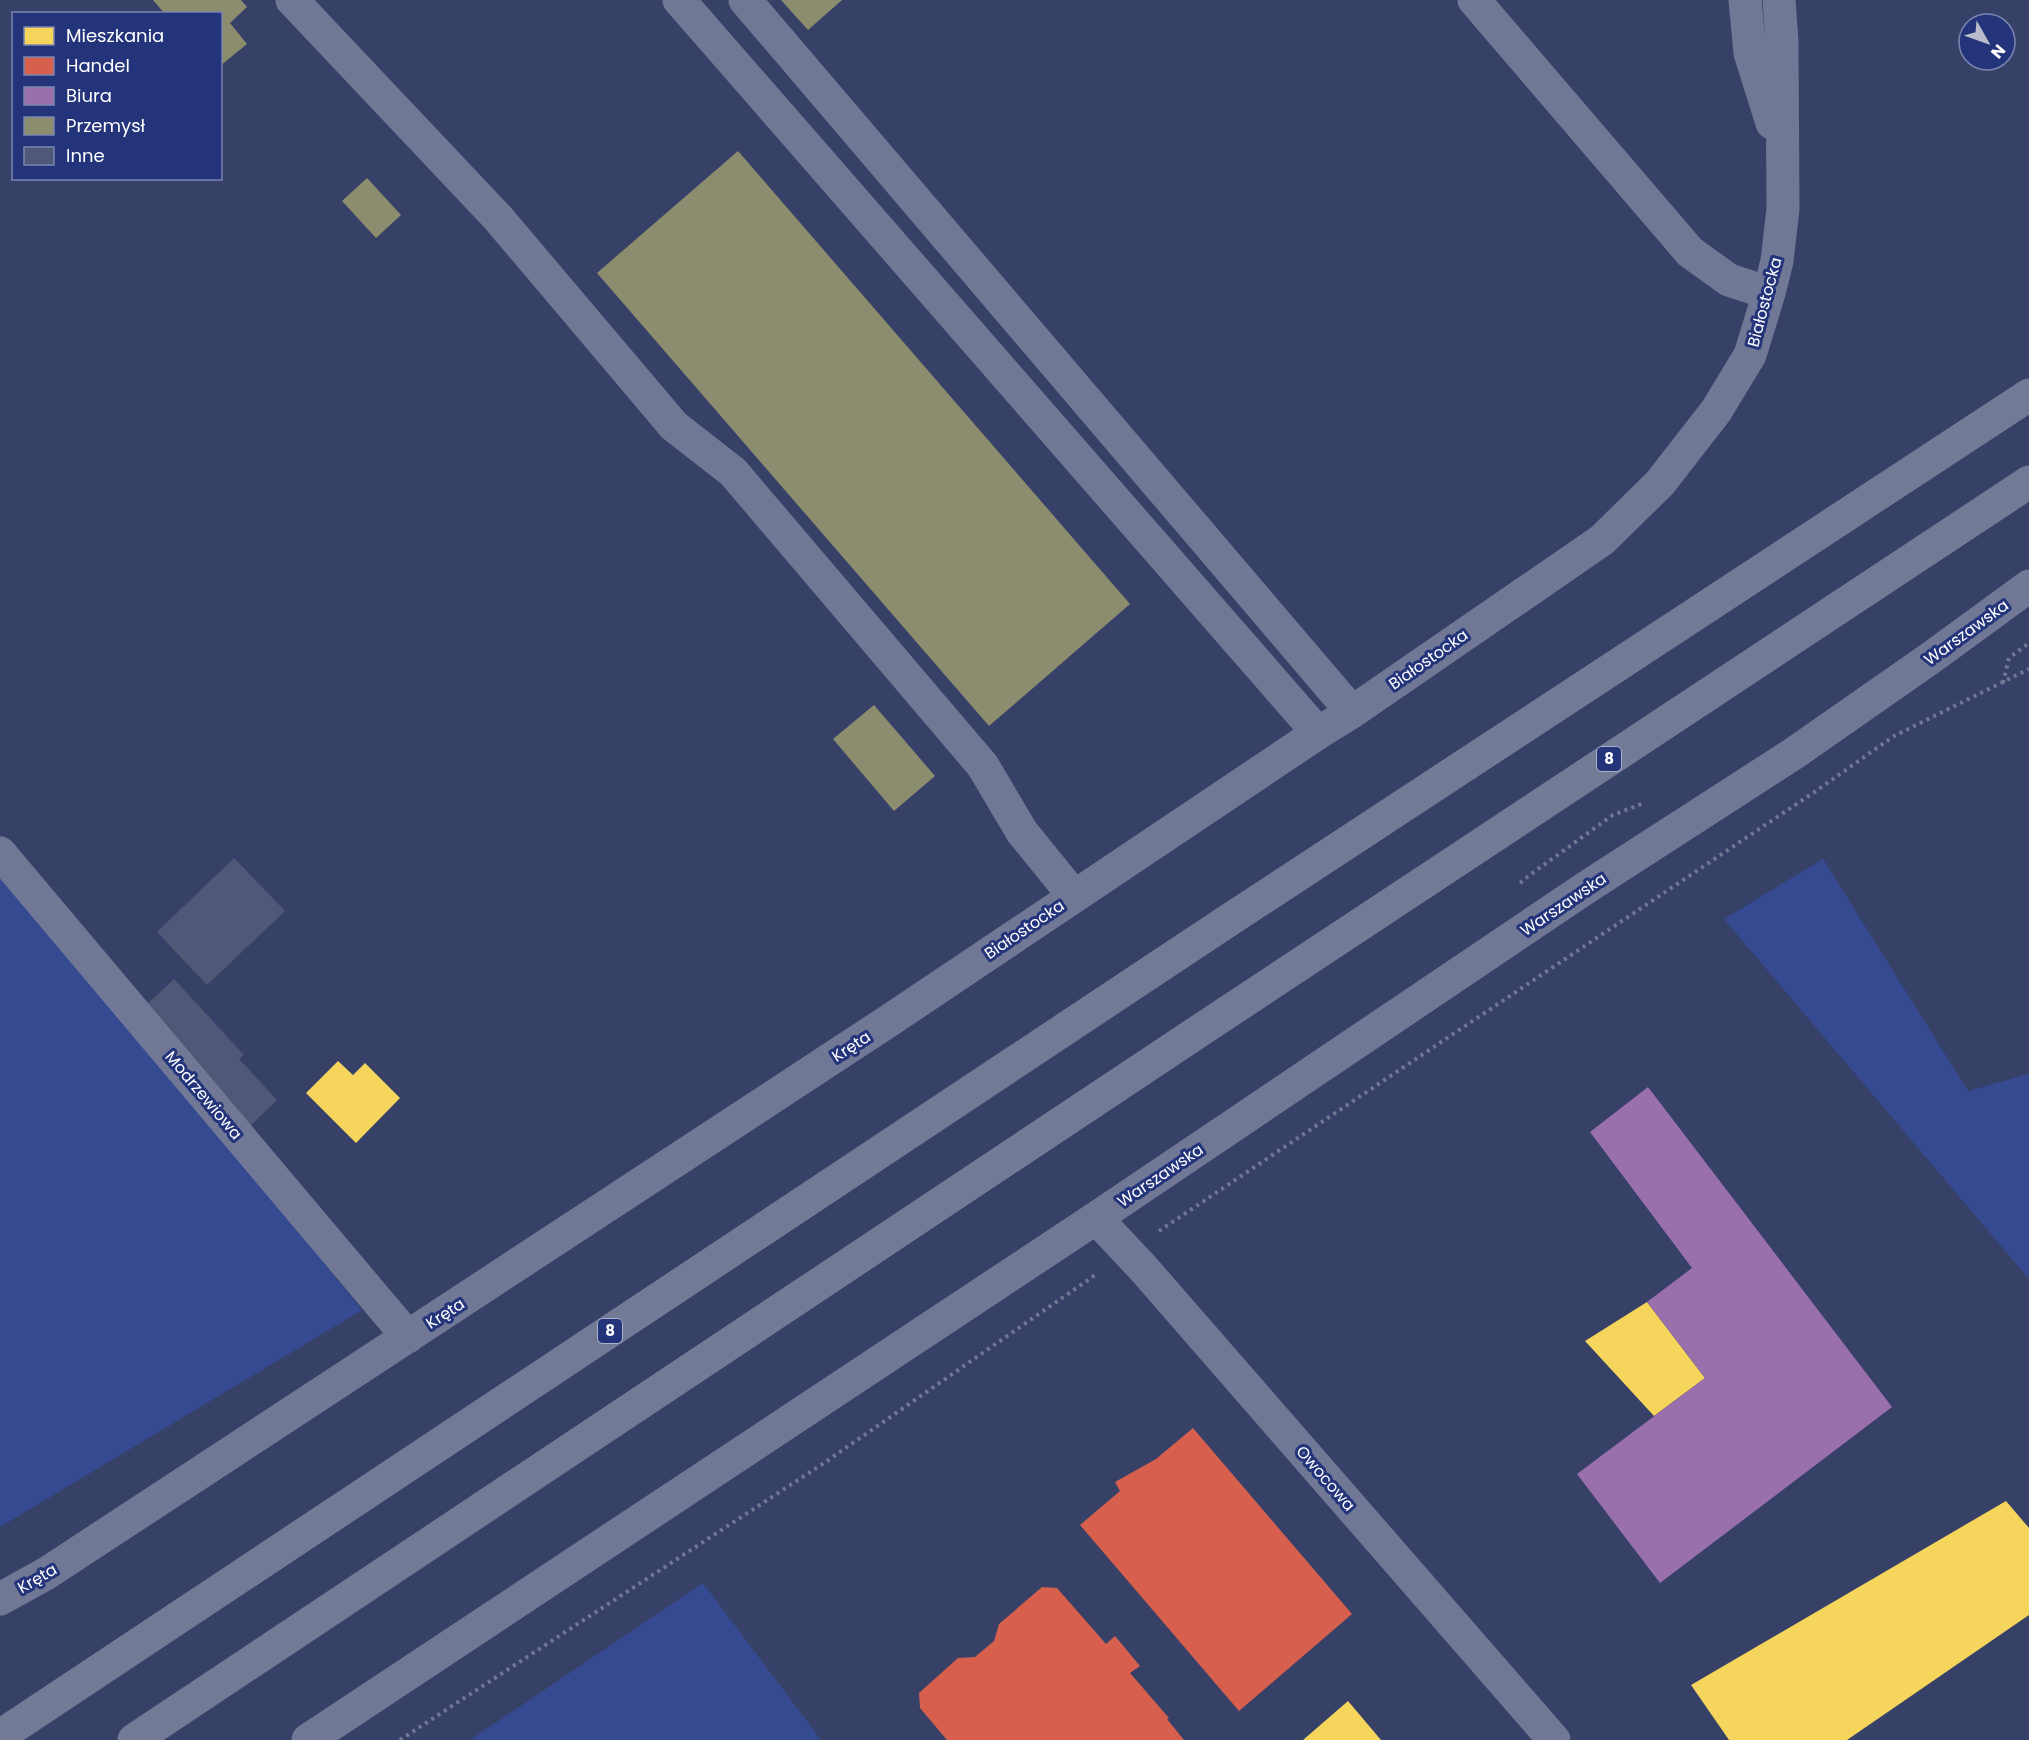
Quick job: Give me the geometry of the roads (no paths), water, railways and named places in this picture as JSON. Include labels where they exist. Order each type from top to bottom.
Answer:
[{"type":"highway","name":"8","points":[[0,1736],[1220,926],[2029,395]]},
{"type":"highway","name":"8","points":[[134,1740],[1200,1030],[2029,482]]},
{"type":"street","points":[[292,0],[498,218],[674,426],[733,472],[983,766],[1022,832],[1074,896]]},
{"type":"street","points":[[679,0],[1318,733]]},
{"type":"street","points":[[745,0],[1352,712]]},
{"type":"street","points":[[1474,0],[1690,252],[1729,280],[1769,293]]},
{"type":"street","name":"Białostocka","points":[[1745,0],[1750,53],[1782,156]]},
{"type":"street","name":"Białostocka","points":[[886,1022],[1352,712],[1602,540],[1660,483],[1716,411],[1750,355],[1777,261],[1783,209],[1782,42],[1779,0]]},
{"type":"street","name":"Warszawska","points":[[308,1740],[1096,1218],[1587,887],[1793,754],[2029,586]]},
{"type":"street","name":"Modrzewiowa","points":[[0,853],[408,1337]]},
{"type":"street","name":"Kręta","points":[[0,1599],[47,1573],[886,1022]]},
{"type":"street","name":"Owocowa","points":[[1096,1218],[1554,1740]]}]
